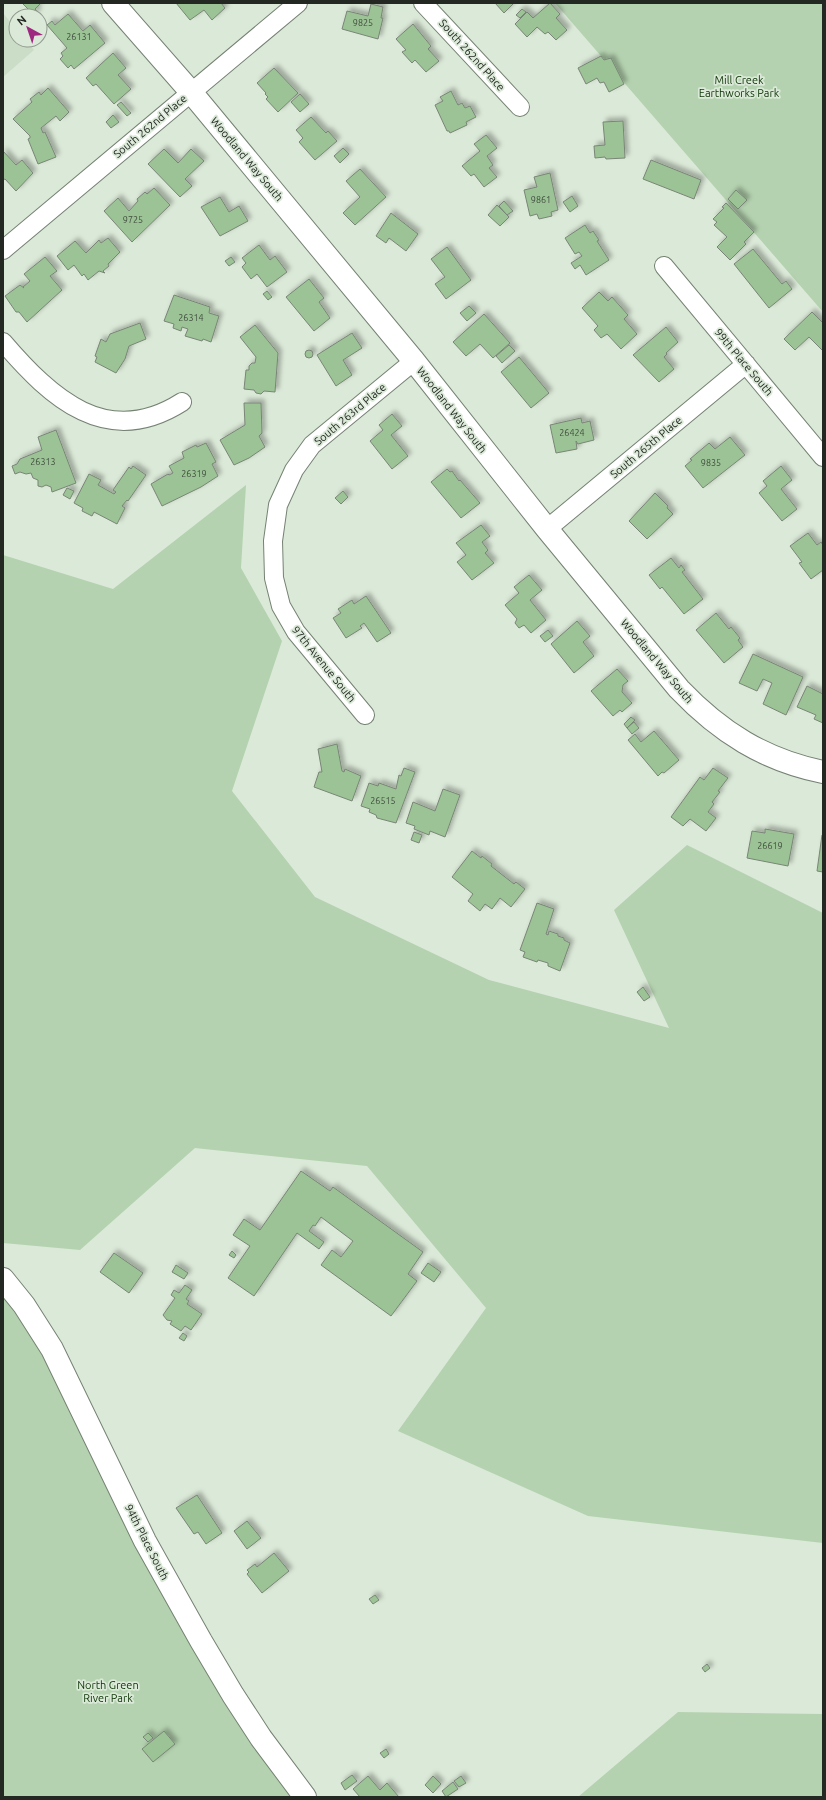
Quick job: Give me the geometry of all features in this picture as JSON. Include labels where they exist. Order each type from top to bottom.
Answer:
[{"type":"street","name":"Woodland Way South","points":[[113,3],[191,92],[414,361],[547,529],[695,705],[722,728],[744,743],[772,757],[797,767],[823,772]]},
{"type":"street","name":"South 262nd Place","points":[[3,250],[298,3]]},
{"type":"street","name":"South 262nd Place","points":[[423,3],[520,107]]},
{"type":"street","name":"99th Place South","points":[[664,266],[823,457]]},
{"type":"street","points":[[3,342],[24,367],[56,396],[70,406],[89,414],[108,420],[127,421],[145,419],[165,413],[182,402]]},
{"type":"street","name":"South 263rd Place","points":[[273,541],[278,505],[294,470],[312,445],[414,361]]},
{"type":"street","name":"South 265th Place","points":[[547,529],[746,364]]},
{"type":"street","name":"97th Avenue South","points":[[273,541],[274,578],[281,606],[296,632],[365,715]]},
{"type":"street","name":"94th Place South","points":[[3,1279],[27,1310],[52,1349],[145,1541],[233,1696],[261,1738],[306,1797]]},
{"type":"shaded area","points":[[3,13],[8,19],[8,48],[32,48],[34,50],[3,77]]},
{"type":"green space","name":"Mill Creek Earthworks Park","points":[[555,3],[823,3],[823,312]]},
{"type":"green space","points":[[246,485],[241,568],[282,641],[232,791],[315,897],[489,980],[669,1028],[614,910],[687,845],[823,913],[823,1543],[588,1516],[398,1431],[486,1308],[367,1166],[195,1148],[80,1250],[3,1243],[3,555],[113,589]]},
{"type":"green space","name":"North Green River Park","points":[[3,1279],[145,1541],[305,1797],[3,1797]]},
{"type":"green space","points":[[678,1712],[823,1714],[823,1797],[578,1797]]},
{"type":"building","points":[[22,3],[41,3],[36,8],[27,8]]},
{"type":"building","points":[[176,3],[221,3],[225,8],[212,20],[204,10],[190,20]]},
{"type":"building","points":[[495,3],[514,3],[504,13]]},
{"type":"building","points":[[550,3],[560,14],[556,18],[567,30],[556,40],[548,32],[545,34],[537,27],[527,37],[515,24],[527,12],[533,18]]},
{"type":"building","points":[[371,4],[383,7],[381,18],[383,18],[378,39],[342,29],[347,11],[368,16]]},
{"type":"building","points":[[522,9],[526,12],[520,18],[516,15]]},
{"type":"building","points":[[68,14],[83,31],[90,25],[105,43],[74,69],[71,65],[68,68],[60,59],[63,56],[61,53],[67,48],[48,26],[52,21],[55,25]]},
{"type":"building","points":[[413,24],[431,46],[428,49],[439,61],[426,72],[415,60],[412,63],[402,52],[406,50],[396,39]]},
{"type":"building","points":[[113,53],[126,68],[118,75],[131,89],[114,104],[96,84],[93,86],[86,78]]},
{"type":"building","points":[[601,56],[604,60],[611,58],[624,84],[609,92],[604,82],[600,83],[597,78],[586,84],[578,68]]},
{"type":"building","points":[[274,68],[298,93],[278,112],[266,99],[268,97],[265,94],[266,93],[257,83]]},
{"type":"building","points":[[48,88],[69,112],[60,121],[56,116],[41,128],[43,133],[45,132],[56,157],[38,164],[28,139],[30,136],[13,119],[32,102],[30,99],[39,92],[41,95]]},
{"type":"building","points":[[451,91],[458,105],[462,103],[465,108],[470,106],[476,117],[466,122],[467,125],[450,133],[447,131],[435,105],[443,101],[440,97]]},
{"type":"building","points":[[300,94],[309,104],[300,112],[291,102]]},
{"type":"building","points":[[121,102],[131,113],[127,116],[117,105]]},
{"type":"building","points":[[113,115],[119,122],[111,128],[106,122]]},
{"type":"building","points":[[311,117],[326,133],[328,131],[337,141],[315,160],[299,142],[303,138],[296,130]]},
{"type":"building","points":[[623,121],[625,158],[595,158],[594,146],[605,145],[603,122]]},
{"type":"building","points":[[486,135],[497,148],[487,156],[493,165],[489,168],[497,177],[484,187],[474,174],[471,176],[462,166],[480,151],[474,144]]},
{"type":"building","points":[[343,148],[349,154],[340,163],[334,156]]},
{"type":"building","points":[[164,149],[178,163],[191,149],[204,161],[185,179],[192,186],[180,197],[148,164]]},
{"type":"building","points":[[3,151],[16,165],[22,160],[33,173],[16,191],[5,179],[3,180]]},
{"type":"building","points":[[651,160],[701,180],[694,199],[643,179]]},
{"type":"building","points":[[360,169],[386,197],[355,225],[343,213],[360,197],[346,181]]},
{"type":"building","points":[[550,173],[558,210],[551,212],[552,216],[539,219],[537,214],[530,216],[524,190],[537,187],[534,177]]},
{"type":"building","points":[[154,188],[170,205],[132,242],[104,211],[118,198],[129,211],[138,201],[137,199],[145,192],[147,194]]},
{"type":"building","points":[[736,190],[747,200],[738,209],[728,199]]},
{"type":"building","points":[[572,196],[578,206],[570,212],[563,202]]},
{"type":"building","points":[[220,197],[229,212],[239,206],[248,221],[220,236],[201,207]]},
{"type":"building","points":[[504,201],[513,211],[507,215],[499,206]]},
{"type":"building","points":[[726,203],[754,232],[744,242],[746,244],[730,260],[717,247],[727,237],[714,225],[717,222],[713,219],[724,208],[722,207]]},
{"type":"building","points":[[497,205],[509,217],[500,226],[488,215]]},
{"type":"building","points":[[391,213],[418,234],[406,251],[389,238],[386,243],[376,236]]},
{"type":"building","points":[[585,225],[590,233],[593,231],[599,240],[597,241],[609,260],[586,275],[580,265],[575,269],[571,263],[582,256],[579,252],[575,254],[565,238]]},
{"type":"building","points":[[108,238],[120,252],[103,271],[105,273],[99,271],[88,280],[84,274],[82,276],[74,265],[68,270],[57,256],[75,241],[86,253],[99,240],[101,243]]},
{"type":"building","points":[[259,245],[270,260],[275,256],[287,272],[267,287],[257,274],[251,279],[242,267],[246,263],[242,258]]},
{"type":"building","points":[[447,247],[471,280],[446,299],[435,284],[445,277],[431,259]]},
{"type":"building","points":[[753,249],[782,284],[786,281],[792,289],[769,308],[734,264]]},
{"type":"building","points":[[45,257],[57,271],[50,276],[62,290],[27,322],[19,312],[16,312],[5,296],[20,285],[24,288],[23,287],[30,281],[24,274]]},
{"type":"building","points":[[231,257],[235,262],[229,266],[225,261]]},
{"type":"building","points":[[309,279],[324,298],[319,302],[330,318],[314,331],[286,297]]},
{"type":"building","points":[[267,291],[272,297],[268,300],[263,294]]},
{"type":"building","points":[[599,292],[608,301],[612,297],[628,315],[624,319],[637,334],[621,349],[607,334],[601,338],[594,330],[598,326],[582,308]]},
{"type":"building","points":[[174,295],[210,307],[209,313],[219,316],[211,342],[185,336],[188,329],[182,327],[181,331],[173,328],[174,324],[164,321]]},
{"type":"building","points":[[469,306],[476,313],[467,321],[460,313]]},
{"type":"building","points":[[812,312],[823,323],[823,349],[822,350],[809,337],[795,350],[784,339]]},
{"type":"building","points":[[484,314],[510,343],[493,358],[480,344],[466,356],[453,342]]},
{"type":"building","points":[[140,323],[146,339],[129,346],[125,359],[116,373],[95,362],[97,357],[95,356],[101,339],[106,342],[110,334]]},
{"type":"building","points":[[255,325],[278,353],[275,392],[264,391],[261,394],[256,393],[254,390],[244,389],[246,370],[249,370],[249,366],[252,363],[255,363],[256,357],[240,337]]},
{"type":"building","points":[[666,327],[678,342],[666,353],[667,354],[664,357],[674,369],[659,382],[633,355]]},
{"type":"building","points":[[352,333],[362,348],[343,360],[352,375],[336,386],[317,355]]},
{"type":"building","points":[[509,345],[515,351],[502,363],[496,356]]},
{"type":"building","points":[[309,350],[312,351],[312,357],[309,358],[306,357],[305,354],[306,351]]},
{"type":"building","points":[[519,357],[549,393],[531,408],[501,372]]},
{"type":"building","points":[[244,403],[261,403],[262,433],[259,436],[265,447],[249,458],[234,465],[220,440],[245,425]]},
{"type":"building","points":[[392,414],[402,426],[391,435],[408,456],[392,469],[370,441],[383,430],[379,425]]},
{"type":"building","points":[[581,418],[582,423],[590,421],[594,440],[578,444],[576,441],[577,449],[556,453],[550,425]]},
{"type":"building","points":[[56,430],[76,483],[52,492],[51,487],[46,485],[42,487],[38,486],[38,480],[33,478],[31,473],[26,474],[20,472],[15,474],[12,466],[17,464],[20,459],[42,450],[38,437]]},
{"type":"building","points":[[730,437],[745,455],[703,488],[685,466],[692,460],[690,459],[709,443],[715,449]]},
{"type":"building","points":[[206,443],[216,462],[212,464],[218,476],[201,487],[162,506],[151,484],[168,474],[173,473],[169,466],[184,458],[182,452],[196,445],[197,447]]},
{"type":"building","points":[[133,466],[146,475],[128,501],[127,500],[122,506],[125,508],[117,524],[94,512],[92,516],[82,511],[83,508],[74,503],[89,474],[101,480],[98,485],[114,494],[116,492],[113,490],[129,467],[131,469]]},
{"type":"building","points":[[781,466],[792,480],[781,489],[797,509],[782,521],[759,493],[767,486],[763,481]]},
{"type":"building","points":[[447,469],[450,472],[452,471],[459,481],[460,480],[480,503],[461,518],[431,482]]},
{"type":"building","points":[[67,488],[74,491],[70,499],[63,495]]},
{"type":"building","points":[[343,491],[348,497],[341,504],[335,498]]},
{"type":"building","points":[[655,493],[668,506],[667,508],[673,514],[647,539],[629,521]]},
{"type":"building","points":[[481,525],[490,536],[482,542],[488,550],[485,553],[494,563],[472,580],[457,562],[466,555],[456,543]]},
{"type":"building","points":[[808,533],[817,545],[821,542],[823,545],[823,570],[811,579],[799,563],[802,562],[790,546]]},
{"type":"building","points":[[671,558],[679,568],[681,565],[685,570],[682,572],[703,599],[684,614],[662,587],[660,589],[649,575]]},
{"type":"building","points":[[529,575],[542,590],[530,600],[546,620],[531,633],[524,625],[519,628],[515,623],[517,619],[505,605],[519,593],[514,587]]},
{"type":"building","points":[[366,596],[391,633],[377,642],[364,623],[360,626],[362,628],[346,638],[333,618],[341,613],[338,609],[352,600],[354,604]]},
{"type":"building","points":[[716,613],[729,629],[731,627],[740,638],[738,640],[743,647],[724,663],[696,630]]},
{"type":"building","points":[[577,621],[590,636],[583,642],[594,656],[574,673],[551,644]]},
{"type":"building","points":[[548,630],[553,636],[545,642],[540,636]]},
{"type":"building","points":[[753,654],[803,677],[786,715],[763,704],[772,683],[763,679],[757,691],[739,683]]},
{"type":"building","points":[[617,669],[628,681],[623,685],[622,692],[632,703],[622,712],[620,710],[613,716],[591,691]]},
{"type":"building","points":[[807,686],[823,694],[823,723],[814,719],[816,715],[797,707]]},
{"type":"building","points":[[631,717],[635,720],[627,728],[624,724]]},
{"type":"building","points":[[634,722],[639,728],[632,734],[627,728]]},
{"type":"building","points":[[654,731],[679,760],[664,773],[662,772],[658,776],[628,740],[635,734],[641,742]]},
{"type":"building","points":[[337,744],[342,771],[344,772],[345,769],[361,776],[352,801],[314,787],[319,772],[322,772],[318,749]]},
{"type":"building","points":[[404,768],[415,772],[396,823],[377,818],[376,815],[369,812],[370,809],[361,806],[369,783],[378,786],[379,783],[396,789],[399,775],[401,776]]},
{"type":"building","points":[[713,768],[728,778],[718,791],[720,792],[712,802],[714,804],[708,812],[716,818],[706,831],[690,819],[683,826],[671,817],[700,777],[704,780]]},
{"type":"building","points":[[443,789],[460,795],[445,837],[430,831],[429,835],[414,829],[415,826],[406,823],[413,802],[435,811]]},
{"type":"building","points":[[765,829],[794,834],[788,866],[747,858],[752,831],[765,833]]},
{"type":"building","points":[[414,832],[422,835],[419,843],[411,840]]},
{"type":"building","points":[[823,835],[823,872],[817,871]]},
{"type":"building","points":[[472,851],[481,858],[482,856],[492,864],[491,866],[514,884],[516,882],[525,889],[511,907],[500,898],[492,909],[485,904],[480,911],[468,901],[473,894],[452,877]]},
{"type":"building","points":[[537,903],[554,909],[546,934],[548,935],[549,931],[558,934],[558,936],[564,938],[564,940],[570,943],[560,971],[548,966],[548,963],[538,960],[537,962],[523,957],[525,952],[520,950]]},
{"type":"building","points":[[643,987],[650,997],[644,1001],[637,992]]},
{"type":"building","points":[[301,1171],[330,1191],[333,1187],[423,1252],[408,1274],[417,1281],[391,1316],[321,1265],[332,1250],[341,1257],[353,1241],[321,1217],[315,1226],[313,1225],[309,1231],[324,1242],[319,1249],[297,1233],[254,1296],[228,1278],[250,1246],[233,1235],[244,1219],[260,1230]]},
{"type":"building","points":[[232,1251],[236,1255],[234,1258],[229,1255]]},
{"type":"building","points":[[114,1253],[143,1273],[129,1293],[100,1272]]},
{"type":"building","points":[[428,1263],[441,1272],[434,1282],[421,1273]]},
{"type":"building","points":[[176,1265],[188,1273],[184,1279],[172,1272]]},
{"type":"building","points":[[185,1285],[192,1290],[186,1299],[189,1301],[187,1304],[202,1314],[191,1330],[185,1326],[181,1331],[170,1324],[172,1321],[167,1320],[163,1315],[175,1298],[171,1295],[174,1290],[179,1293]]},
{"type":"building","points":[[183,1333],[187,1336],[184,1341],[179,1338]]},
{"type":"building","points":[[197,1495],[222,1533],[206,1544],[198,1532],[194,1534],[176,1508]]},
{"type":"building","points":[[247,1521],[261,1538],[247,1549],[234,1531]]},
{"type":"building","points":[[274,1553],[289,1571],[262,1593],[247,1574],[249,1572],[247,1570],[255,1564],[257,1567]]},
{"type":"building","points":[[375,1595],[379,1600],[373,1604],[369,1599]]},
{"type":"building","points":[[707,1664],[710,1668],[705,1672],[702,1668]]},
{"type":"building","points":[[164,1731],[175,1744],[153,1762],[142,1749]]},
{"type":"building","points":[[148,1733],[153,1738],[148,1742],[143,1737]]},
{"type":"building","points":[[386,1749],[389,1754],[384,1758],[380,1753]]},
{"type":"building","points":[[352,1775],[357,1781],[345,1790],[341,1783]]},
{"type":"building","points":[[368,1776],[380,1790],[387,1783],[399,1797],[360,1797],[353,1789]]},
{"type":"building","points":[[433,1776],[441,1784],[433,1793],[425,1785]]},
{"type":"building","points":[[461,1776],[466,1783],[459,1787],[454,1781]]},
{"type":"building","points":[[453,1782],[458,1789],[446,1797],[442,1791]]}]
